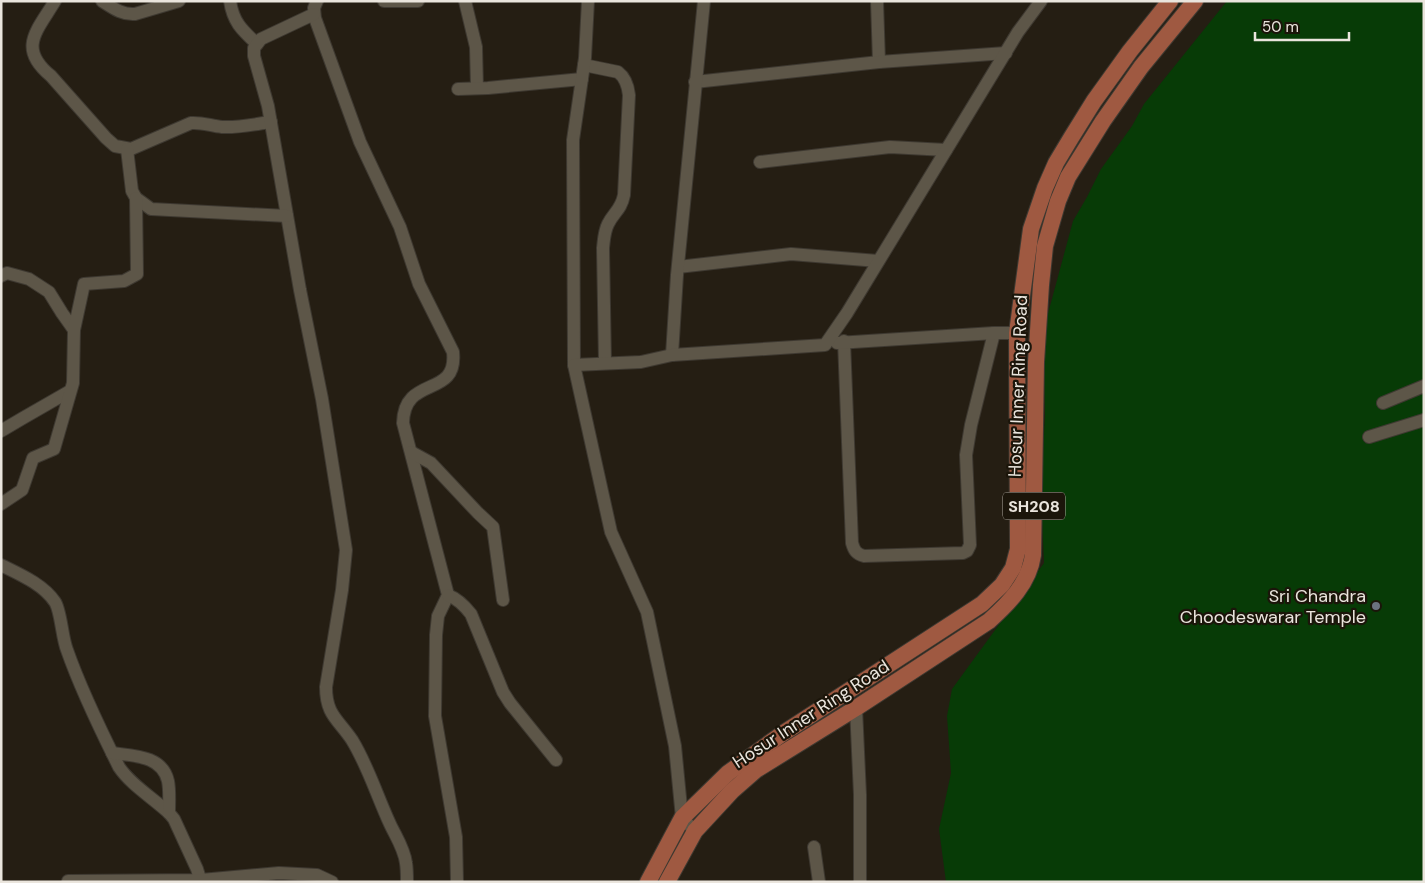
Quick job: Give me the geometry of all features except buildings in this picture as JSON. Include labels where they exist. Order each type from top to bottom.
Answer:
[{"type":"main road","name":"Hosur Inner Ring Road","points":[[648,882],[682,818],[722,778],[782,734],[982,604],[1002,585],[1013,568],[1018,549],[1017,333],[1031,229],[1048,180],[1066,146],[1094,101],[1130,51],[1170,1]]},
{"type":"main road","name":"Hosur Inner Ring Road","points":[[668,882],[695,831],[732,791],[756,770],[856,708],[989,621],[1007,604],[1027,578],[1033,555],[1036,362],[1045,246],[1058,201],[1068,177],[1103,121],[1141,67],[1195,1]]},
{"type":"street","points":[[56,1],[36,32],[32,43],[34,58],[41,68],[51,76],[115,146],[131,150],[191,122],[225,127],[271,122]]},
{"type":"street","points":[[102,1],[122,13],[136,14],[179,1]]},
{"type":"street","points":[[230,1],[234,19],[257,44]]},
{"type":"street","points":[[384,1],[418,1]]},
{"type":"street","points":[[466,1],[476,47],[477,88]]},
{"type":"street","points":[[588,1],[584,64],[573,140],[574,364],[610,532],[647,612],[675,746],[682,818],[695,831]]},
{"type":"street","points":[[672,355],[678,267],[704,1]]},
{"type":"street","points":[[877,1],[879,62]]},
{"type":"street","points":[[825,345],[847,313],[1018,32],[1041,1]]},
{"type":"street","points":[[407,882],[406,862],[402,847],[352,740],[329,710],[326,697],[346,550],[322,399],[300,290],[271,122],[254,56],[254,48],[257,44],[316,7],[360,142],[400,226],[419,284],[453,352],[454,363],[452,371],[446,379],[420,391],[412,397],[403,412],[403,422],[448,595],[438,616],[435,716],[456,837],[457,882]]},
{"type":"street","points":[[695,82],[879,62],[1006,53]]},
{"type":"street","points":[[584,64],[618,72],[623,75],[629,95],[624,195],[622,205],[609,222],[605,232],[603,248],[605,364]]},
{"type":"street","points":[[458,89],[582,80]]},
{"type":"street","points":[[760,162],[890,146],[946,150]]},
{"type":"street","points":[[1,504],[22,490],[33,458],[54,450],[73,383],[74,330],[84,284],[124,281],[137,274],[136,198],[132,190],[127,149]]},
{"type":"street","points":[[136,198],[151,209],[287,216]]},
{"type":"street","points":[[678,267],[791,254],[878,261]]},
{"type":"street","points":[[1,276],[7,273],[29,279],[49,292],[74,330]]},
{"type":"street","points":[[574,364],[641,362],[672,355],[825,345],[844,341],[994,332],[1017,333]]},
{"type":"street","points":[[844,341],[852,543],[854,549],[858,554],[864,556],[963,554],[970,548],[966,455],[971,425],[994,332]]},
{"type":"street","points":[[1383,403],[1424,386]]},
{"type":"street","points":[[1,431],[70,391]]},
{"type":"street","points":[[1368,437],[1424,420]]},
{"type":"street","points":[[410,452],[431,462],[493,527],[503,600]]},
{"type":"street","points":[[1,565],[41,588],[56,604],[66,647],[76,675],[112,753],[123,773],[174,819],[201,881]]},
{"type":"street","points":[[448,595],[457,599],[471,614],[503,692],[556,760]]},
{"type":"street","points":[[856,708],[860,795],[860,882]]},
{"type":"street","points":[[112,753],[145,757],[161,767],[168,782],[169,813]]},
{"type":"street","points":[[814,847],[819,882]]},
{"type":"street","points":[[68,881],[201,881],[279,873],[317,874],[332,882]]},
{"type":"green space","points":[[1227,1],[1424,1],[1424,882],[946,882],[939,829],[951,773],[947,716],[952,689],[1044,563],[1041,496],[1045,415],[1043,332],[1073,221],[1101,169],[1132,126],[1144,104]]},
{"type":"place","name":"Sri Chandra Choodeswarar Temple","points":[[1376,606]]}]
